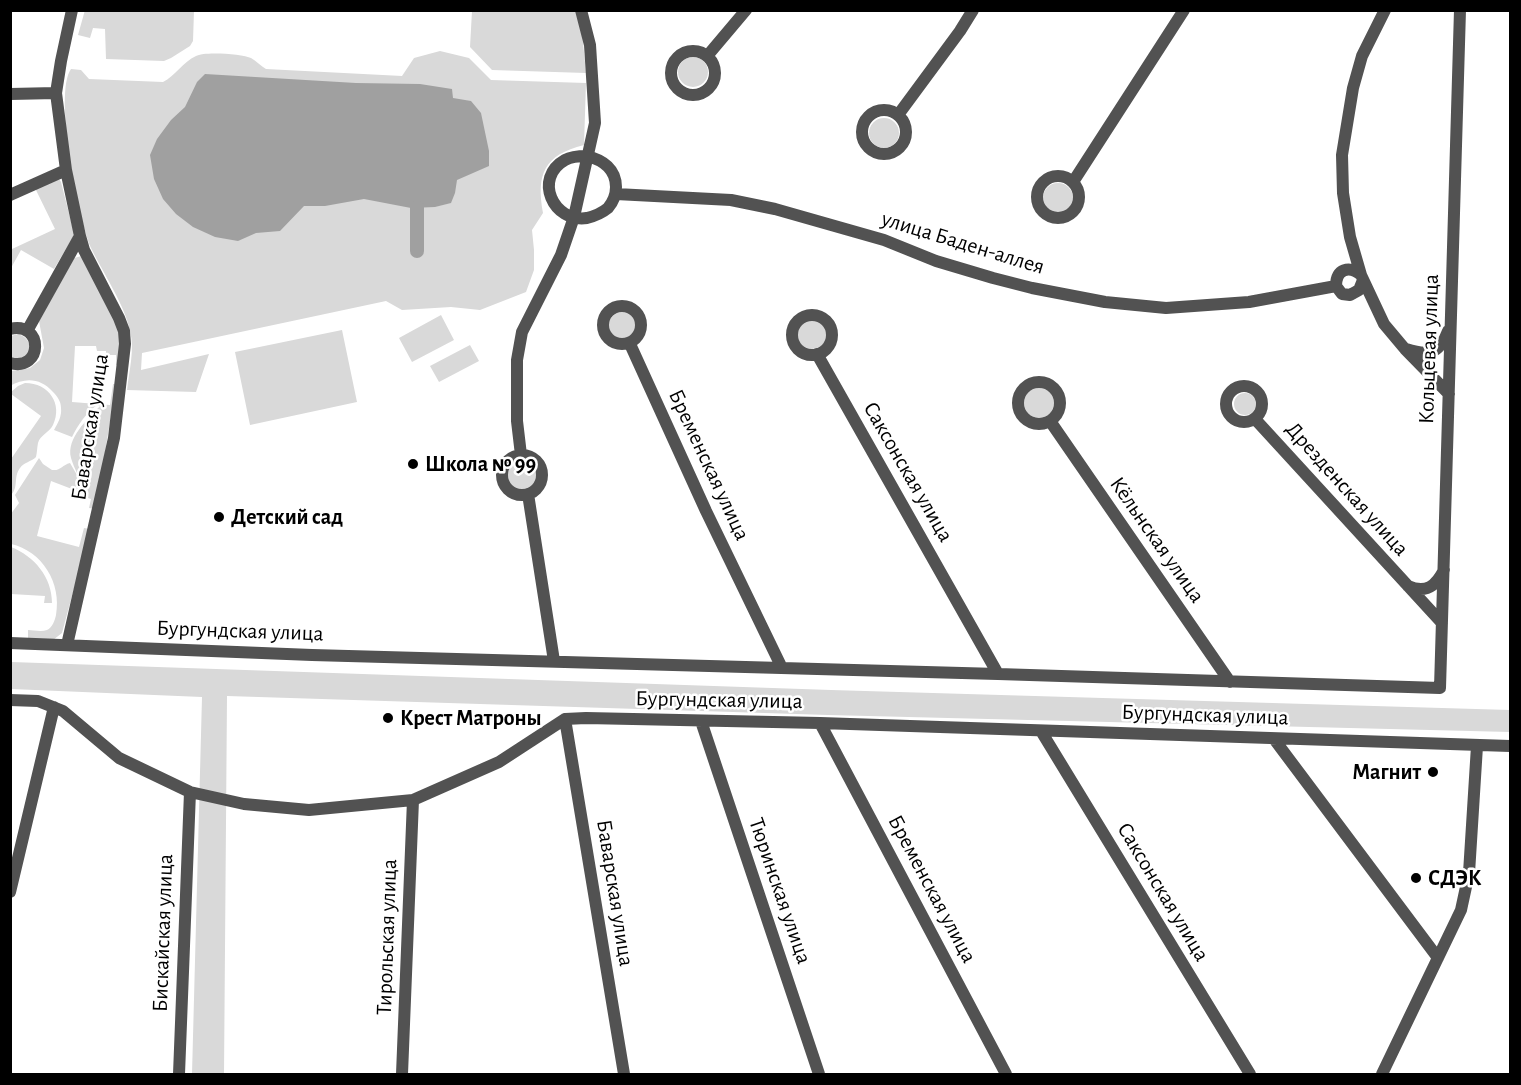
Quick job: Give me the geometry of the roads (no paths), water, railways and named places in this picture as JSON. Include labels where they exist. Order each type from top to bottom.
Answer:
[{"type":"street","name":"Баварская улица","points":[[67,645],[114,438],[125,344],[124,331],[119,318],[80,236],[66,170],[56,93],[72,10]]},
{"type":"street","points":[[521,455],[517,360],[522,332],[561,255],[574,218],[595,123],[590,45],[581,10]]},
{"type":"street","points":[[708,56],[746,10]]},
{"type":"street","points":[[898,115],[973,10]]},
{"type":"street","points":[[1073,182],[1184,10]]},
{"type":"street","points":[[1385,10],[1362,56],[1353,88],[1342,155],[1350,237],[1362,278],[1384,324],[1449,394]]},
{"type":"street","name":"Кольцевая улица","points":[[1440,688],[1460,10]]},
{"type":"street","points":[[10,94],[56,93]]},
{"type":"street","points":[[587,156],[601,161],[611,169],[615,176],[616,194],[607,209],[597,215],[574,218],[554,204],[550,196],[549,179],[552,172],[564,160],[587,156]]},
{"type":"street","points":[[10,195],[66,170]]},
{"type":"street","name":"улица Баден-аллея","points":[[616,194],[731,200],[775,209],[884,240],[936,261],[993,278],[1105,302],[1166,308],[1249,302],[1336,286]]},
{"type":"street","points":[[27,331],[80,236]]},
{"type":"street","name":"улица Баден-аллея","points":[[1344,270],[1353,270],[1362,278],[1359,290],[1350,295],[1342,294],[1336,286],[1337,277],[1344,270]]},
{"type":"street","points":[[1405,349],[1426,354],[1433,352],[1444,342],[1451,324]]},
{"type":"street","points":[[10,329],[22,328],[35,340],[35,352],[28,362],[16,365],[10,363]]},
{"type":"street","name":"Бременская улица","points":[[630,344],[706,511],[782,668]]},
{"type":"street","name":"Саксонская улица","points":[[817,354],[999,674]]},
{"type":"street","name":"Дрезденская улица","points":[[1255,419],[1442,623]]},
{"type":"street","name":"Кёльнская улица","points":[[1050,421],[1230,682]]},
{"type":"street","points":[[527,455],[538,462],[542,474],[538,487],[528,494],[512,492],[504,484],[502,472],[510,458],[527,455]]},
{"type":"street","points":[[528,494],[554,661]]},
{"type":"street","name":"Дрезденская улица","points":[[1408,586],[1416,590],[1433,586],[1444,570]]},
{"type":"street","name":"Бургундская улица","points":[[10,643],[312,655],[1440,688]]},
{"type":"street","points":[[10,700],[38,700],[63,711],[119,758],[190,792],[244,804],[309,810],[413,800],[499,762],[565,719]]},
{"type":"street","points":[[10,892],[54,707]]},
{"type":"street","name":"Баварская улица","points":[[565,719],[624,1074]]},
{"type":"street","name":"Бургундская улица","points":[[565,719],[820,723],[1510,746]]},
{"type":"street","name":"Тюринская улица","points":[[701,721],[819,1074]]},
{"type":"street","name":"Бременская улица","points":[[820,723],[1006,1074]]},
{"type":"street","name":"Саксонская улица","points":[[1041,731],[1250,1074]]},
{"type":"street","points":[[1274,739],[1438,958]]},
{"type":"street","points":[[1382,1074],[1461,910],[1469,873],[1477,746]]},
{"type":"street","name":"Бискайская улица","points":[[178,1074],[190,792]]},
{"type":"street","name":"Тирольская улица","points":[[402,1074],[413,800]]},
{"type":"waterway","points":[[417,207],[417,251]]},
{"type":"place","name":"Школа № 99","points":[[413,464]]},
{"type":"place","name":"Детский сад","points":[[219,517]]},
{"type":"place","name":"Крест Матроны","points":[[388,718]]},
{"type":"place","name":"Магнит","points":[[1433,772]]},
{"type":"place","name":"СДЭК","points":[[1416,878]]}]
